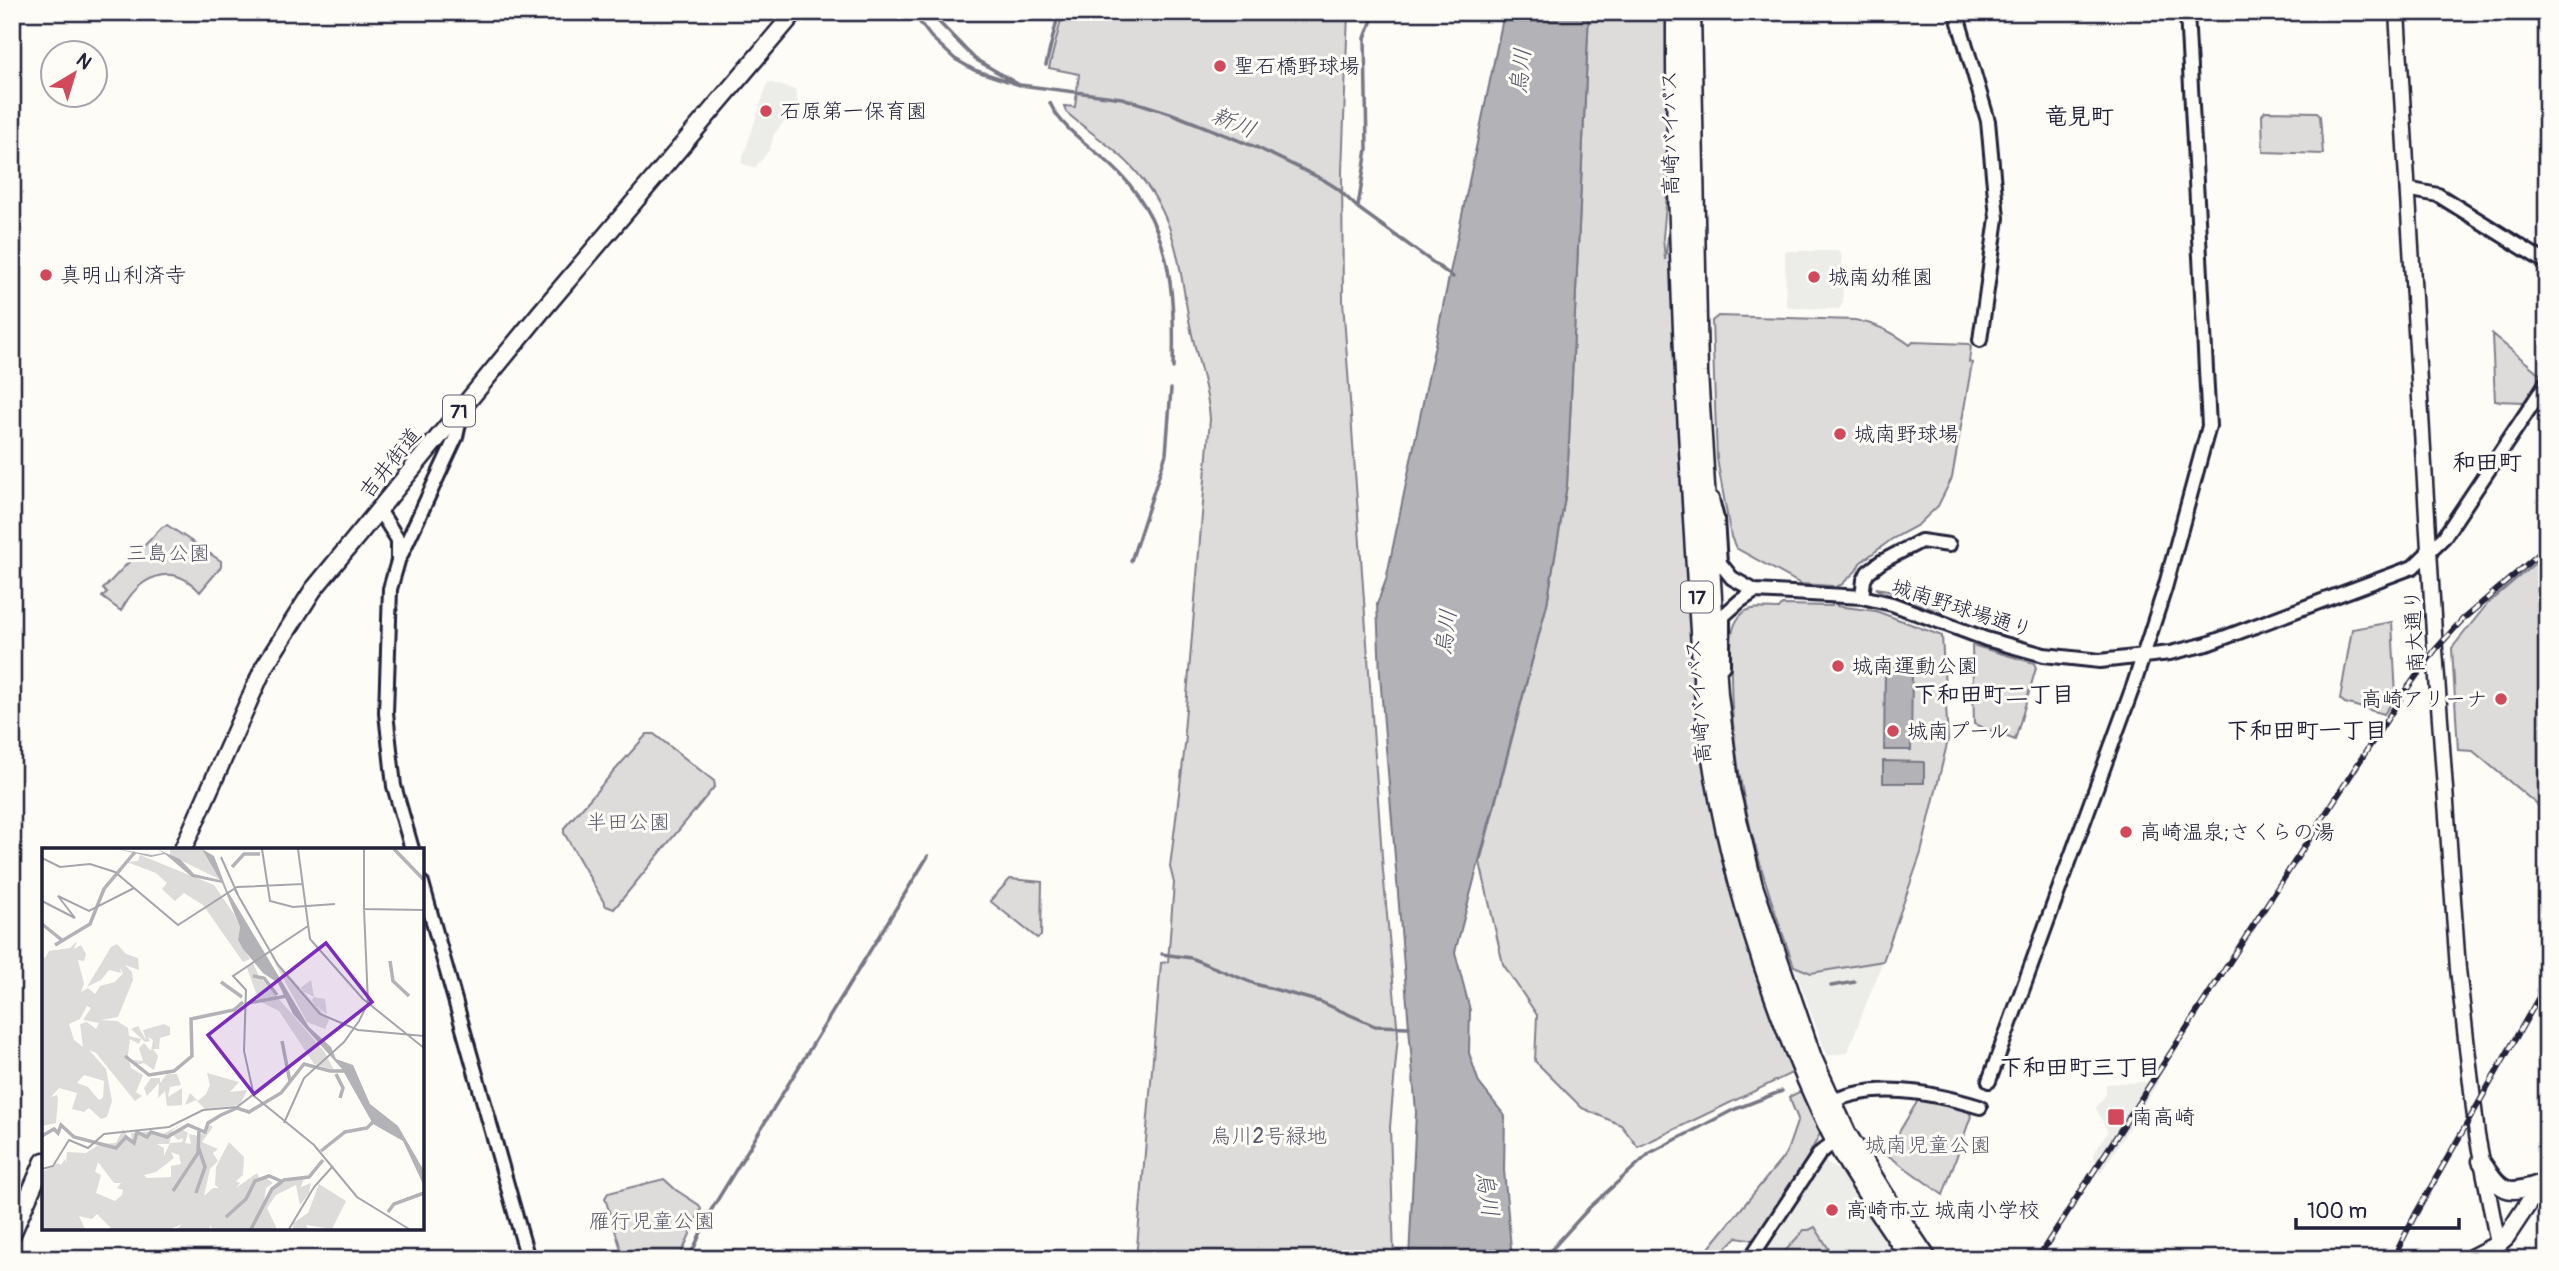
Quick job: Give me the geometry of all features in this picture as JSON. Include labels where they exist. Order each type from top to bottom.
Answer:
[{"type":"highway","name":"高崎バイパス","points":[[1676,12],[1676,107],[1685,385],[1708,740],[1718,800],[1737,882],[1774,998],[1841,1137],[1911,1259]]},
{"type":"highway","name":"高崎バイパス","points":[[1690,12],[1696,304],[1703,472],[1718,694],[1730,790],[1753,886],[1825,1104]]},
{"type":"highway","name":"高崎バイパス","points":[[1841,1137],[1927,1259]]},
{"type":"main road","name":"吉井街道","points":[[183,848],[264,667],[313,590],[463,406],[795,12]]},
{"type":"main road","name":"南大通り","points":[[2396,12],[2458,969],[2481,1161],[2499,1251]]},
{"type":"main road","points":[[2481,1161],[2495,1181],[2506,1189],[2520,1191],[2544,1179]]},
{"type":"main road","points":[[12,1234],[42,1166]]},
{"type":"main road","points":[[2469,1259],[2499,1251],[2544,1179]]},
{"type":"street","points":[[1956,12],[1988,121],[1997,218],[1980,340]]},
{"type":"street","points":[[1989,1081],[2143,657],[2165,588],[2209,426],[2187,12]]},
{"type":"street","points":[[2407,189],[2438,195],[2547,263]]},
{"type":"street","name":"城南野球場通り","points":[[1755,591],[1862,597],[1892,604],[1986,639],[2044,654],[2100,661],[2170,653],[2207,645],[2413,567],[2430,553],[2457,519],[2547,382]]},
{"type":"street","points":[[412,848],[394,786],[386,713],[390,589],[398,561],[456,437],[463,406]]},
{"type":"street","points":[[1703,472],[1717,519],[1720,563],[1732,578],[1755,591],[1723,616],[1724,655],[1718,694]]},
{"type":"street","points":[[379,510],[398,540],[398,561]]},
{"type":"street","points":[[1862,597],[1868,572],[1881,562],[1921,541],[1949,544]]},
{"type":"street","points":[[424,890],[528,1259]]},
{"type":"street","points":[[1825,1104],[1853,1094],[1917,1091],[1980,1107]]},
{"type":"street","points":[[1750,1259],[1820,1153],[1841,1137]]},
{"type":"shaded area","points":[[768,82],[796,90],[798,104],[774,134],[770,149],[755,168],[741,163]]},
{"type":"shaded area","name":"城南幼稚園","points":[[1785,251],[1841,251],[1843,303],[1839,309],[1790,308],[1786,304]]},
{"type":"shaded area","points":[[1883,961],[1847,1053],[1827,1056],[1794,966],[1811,973]]},
{"type":"shaded area","points":[[2159,1081],[2100,1174],[2093,1154],[2108,1132],[2096,1108],[2106,1094],[2106,1084]]},
{"type":"shaded area","name":"高崎市立 城南小学校","points":[[1825,1162],[1838,1170],[1843,1166],[1903,1259],[1762,1259]]},
{"type":"green space","name":"烏川2号緑地","points":[[1063,12],[1348,12],[1342,172],[1343,301],[1383,871],[1398,1035],[1390,1127],[1394,1259],[1136,1259],[1161,963],[1168,962],[1174,883],[1170,867],[1186,737],[1184,732],[1210,419],[1179,261],[1159,204],[1132,167],[1117,152],[1066,112],[1064,106],[1075,107],[1079,74],[1049,68]]},
{"type":"green space","points":[[1589,12],[1673,12],[1672,168],[1665,191],[1667,195],[1663,237],[1665,260],[1672,204],[1694,647],[1717,831],[1726,870],[1796,1071],[1638,1147],[1621,1125],[1582,1108],[1535,1061],[1537,1015],[1503,964],[1480,862],[1547,604],[1567,485]]},
{"type":"green space","points":[[2265,111],[2317,112],[2320,116],[2323,154],[2263,152],[2262,115]]},
{"type":"green space","name":"城南運動公園","points":[[1718,316],[1855,320],[1884,329],[1910,345],[1913,342],[1971,346],[1969,362],[1972,363],[1952,478],[1938,506],[1918,525],[1892,539],[1860,563],[1856,571],[1837,586],[1837,606],[1876,611],[1942,636],[1948,740],[1921,853],[1883,961],[1811,973],[1794,966],[1758,856],[1735,746],[1732,632],[1738,619],[1751,609],[1779,609],[1782,605],[1832,606],[1832,586],[1801,584],[1736,548],[1731,537],[1717,459],[1712,321]]},
{"type":"green space","points":[[2492,334],[2541,375],[2525,402],[2495,401]]},
{"type":"green space","name":"三島公園","points":[[167,525],[221,561],[221,567],[200,592],[178,576],[156,577],[136,589],[121,611],[102,597],[107,592],[103,589],[162,527]]},
{"type":"green space","name":"高崎アリーナ","points":[[2547,553],[2547,813],[2473,751],[2458,750],[2452,648],[2488,603]]},
{"type":"green space","points":[[1876,588],[1944,599],[1943,613],[1880,591]]},
{"type":"green space","points":[[2392,622],[2396,697],[2384,714],[2345,703],[2340,699],[2352,629]]},
{"type":"green space","points":[[1972,645],[2034,663],[2036,668],[2015,740],[1974,724]]},
{"type":"green space","name":"半田公園","points":[[647,734],[654,734],[714,781],[715,786],[614,909],[606,906],[564,833],[564,828]]},
{"type":"green space","points":[[1010,879],[1042,882],[1041,936],[1037,938],[990,901]]},
{"type":"green space","points":[[1803,1090],[1822,1130],[1801,1170],[1755,1240],[1737,1237],[1715,1259],[1700,1259],[1787,1151],[1798,1119],[1789,1097]]},
{"type":"green space","name":"城南児童公園","points":[[1920,1097],[1968,1110],[1971,1116],[1943,1195],[1886,1154]]},
{"type":"green space","name":"雁行児童公園","points":[[664,1179],[701,1209],[679,1259],[624,1259],[605,1198],[608,1193]]},
{"type":"green space","points":[[1815,1227],[1835,1259],[1778,1259],[1804,1230]]},
{"type":"water","name":"烏川","points":[[1500,12],[1589,12],[1567,485],[1547,604],[1455,952],[1470,1010],[1469,1053],[1479,1083],[1505,1116],[1504,1170],[1512,1259],[1409,1259],[1416,1112],[1380,675],[1377,604],[1386,580],[1502,23]]},
{"type":"water","points":[[1885,668],[1912,669],[1911,750],[1884,750]]},
{"type":"water","points":[[1883,761],[1924,762],[1924,783],[1883,783]]},
{"type":"waterway","name":"新川","points":[[912,12],[931,37],[955,59],[974,70],[1020,85],[1122,98],[1170,113],[1258,148],[1324,180],[1453,277]]},
{"type":"waterway","points":[[929,12],[975,59],[1016,83]]},
{"type":"waterway","points":[[1046,65],[1059,12]]},
{"type":"waterway","points":[[1358,207],[1367,149],[1365,38],[1375,12]]},
{"type":"waterway","points":[[1050,103],[1061,121],[1131,186],[1158,233],[1170,284],[1173,368]]},
{"type":"waterway","points":[[1131,561],[1166,454],[1171,389]]},
{"type":"waterway","points":[[689,1259],[710,1212],[928,856]]},
{"type":"waterway","points":[[1162,954],[1191,958],[1255,984],[1321,1002],[1375,1026],[1409,1027]]},
{"type":"waterway","points":[[1831,986],[1855,982]]},
{"type":"waterway","points":[[1543,1259],[1590,1207],[1650,1153],[1733,1110],[1782,1091]]},
{"type":"railway","points":[[2037,1259],[2404,693],[2435,650],[2463,619],[2547,547]]},
{"type":"railway","points":[[2393,1259],[2415,1215],[2547,983]]},
{"type":"place","name":"聖石橋野球場","points":[[1220,66]]},
{"type":"place","name":"石原第一保育園","points":[[766,111]]},
{"type":"place","name":"真明山利済寺","points":[[46,275]]},
{"type":"place","name":"城南幼稚園","points":[[1814,277]]},
{"type":"place","name":"城南野球場","points":[[1840,434]]},
{"type":"place","name":"城南運動公園","points":[[1838,666]]},
{"type":"place","name":"高崎アリーナ","points":[[2501,699]]},
{"type":"place","name":"城南プール","points":[[1893,731]]},
{"type":"place","name":"高崎温泉;さくらの湯","points":[[2126,832]]},
{"type":"place","name":"南高崎","points":[[2116,1117]]},
{"type":"place","name":"高崎市立 城南小学校","points":[[1832,1210]]},
{"type":"district","name":"竜見町","points":[[2079,116]]},
{"type":"district","name":"和田町","points":[[2487,462]]},
{"type":"district","name":"下和田町二丁目","points":[[1994,694]]},
{"type":"district","name":"下和田町一丁目","points":[[2307,730]]},
{"type":"district","name":"下和田町三丁目","points":[[2080,1067]]}]
